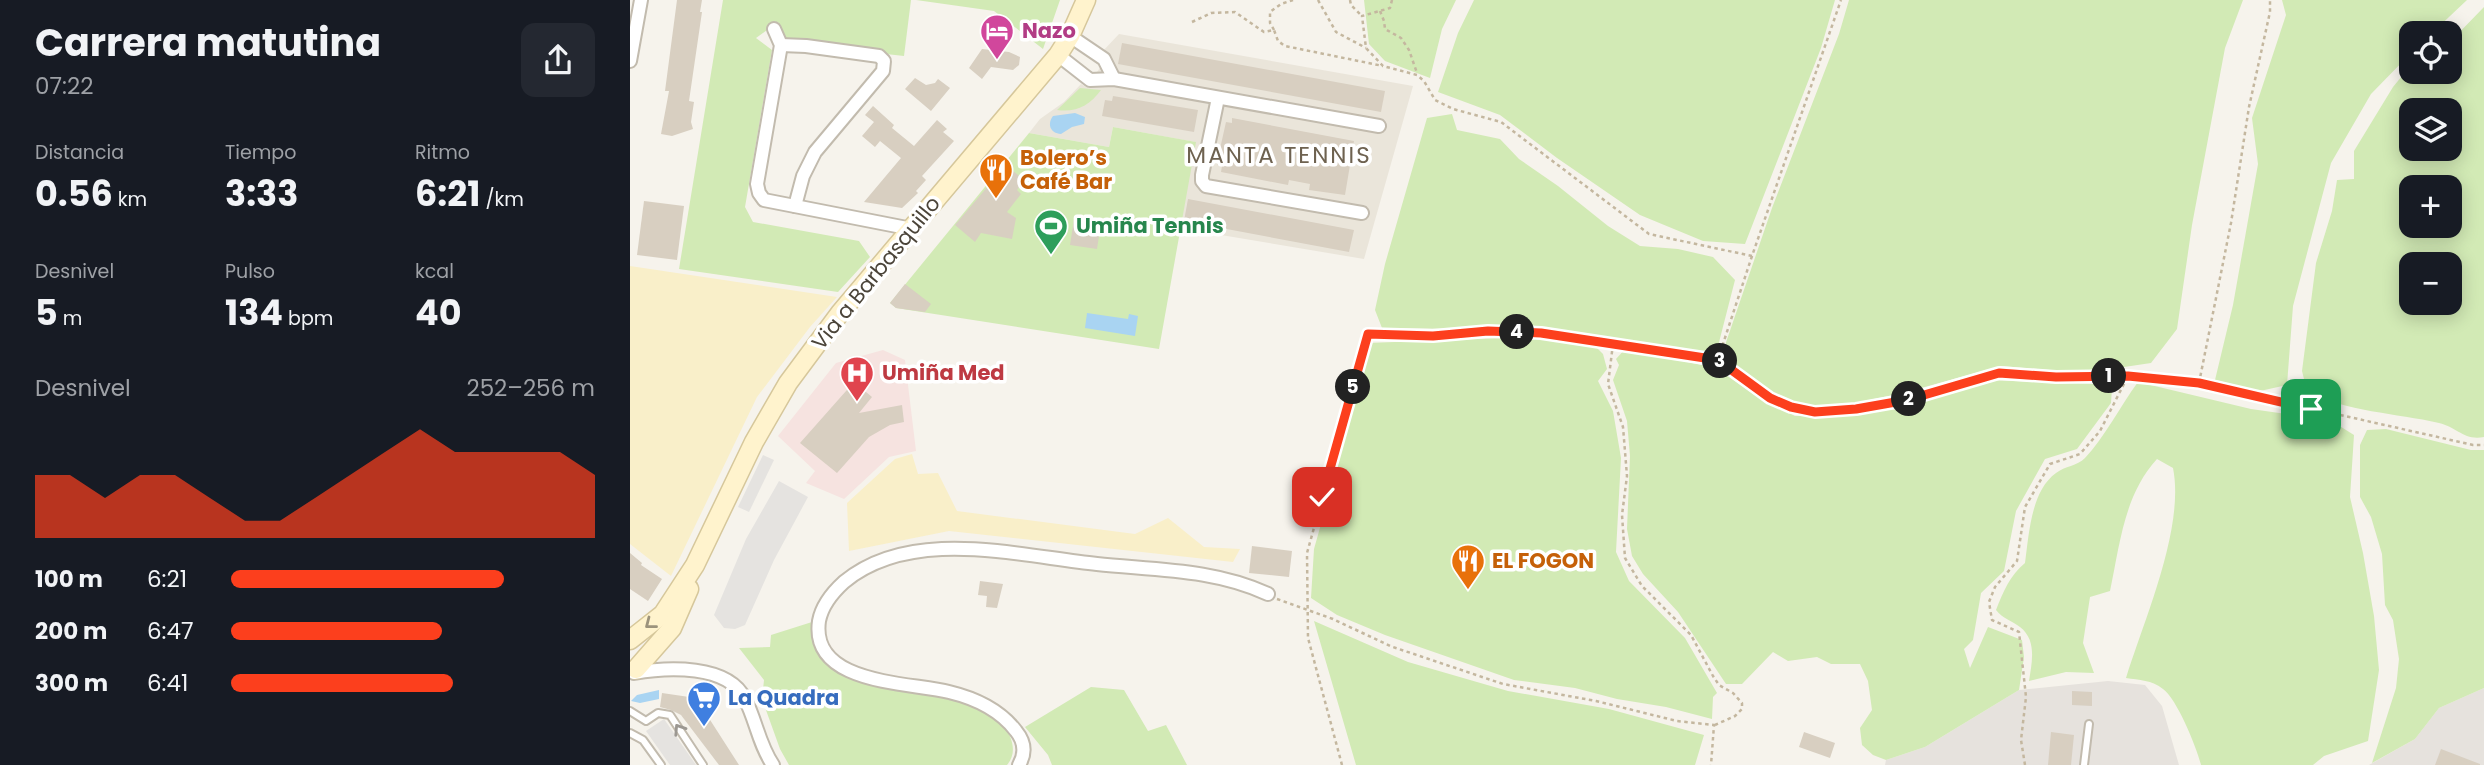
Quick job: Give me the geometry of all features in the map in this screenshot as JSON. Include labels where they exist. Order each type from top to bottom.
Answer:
[{"type":"main road","name":"Via a Barbasquillo","points":[[630,640],[663,614],[695,565],[754,442],[788,383],[840,313],[1058,55],[1086,0]]},
{"type":"main road","name":"Via a Barbasquillo","points":[[634,673],[672,628],[680,613],[695,565]]},
{"type":"main road","points":[[630,645],[636,657],[634,673]]},
{"type":"street","points":[[630,61],[637,8]]},
{"type":"street","points":[[774,29],[780,45],[757,184],[759,193],[765,200],[912,229]]},
{"type":"street","points":[[1070,36],[1104,60],[1114,79]]},
{"type":"street","points":[[780,45],[879,55],[884,61],[883,71],[815,152],[803,176],[795,206]]},
{"type":"street","points":[[1058,55],[1090,80],[1114,79],[1378,126]]},
{"type":"street","points":[[1218,97],[1202,175],[1206,186],[1362,213]]},
{"type":"street","points":[[1019,765],[1024,757],[1020,737],[1007,720],[986,705],[950,692],[851,673],[836,663],[825,650],[819,623],[835,589],[853,574],[880,562],[900,555],[939,549],[983,550],[1212,575],[1242,582],[1268,594]]},
{"type":"street","points":[[634,673],[661,668],[675,669],[721,676],[736,685],[745,699],[771,763]]},
{"type":"lane","points":[[630,711],[646,721],[658,713],[670,715],[703,765]]},
{"type":"lane","points":[[2084,765],[2089,724]]},
{"type":"lane","points":[[630,733],[643,740],[661,765]]},
{"type":"path","points":[[1293,0],[1270,12],[1270,23],[1278,41],[1285,46],[1417,75],[1424,81],[1435,100],[1453,109],[1501,122],[1649,234],[1752,256]]},
{"type":"path","points":[[1318,0],[1336,32],[1366,48],[1383,66]]},
{"type":"path","points":[[1350,0],[1351,5],[1362,16],[1366,48]]},
{"type":"path","points":[[1362,16],[1390,8],[1392,0]]},
{"type":"path","points":[[1718,360],[1841,0]]},
{"type":"path","points":[[2199,383],[2231,223],[2249,107],[2270,12],[2270,0]]},
{"type":"path","points":[[1380,11],[1385,29],[1401,38],[1409,50],[1417,75]]},
{"type":"path","points":[[1192,22],[1212,13],[1235,12],[1264,33],[1274,30]]},
{"type":"path","points":[[1342,765],[1308,638],[1307,553],[1368,334],[1433,336],[1488,331],[1541,333],[1718,360],[1770,398],[1791,407],[1815,412],[1856,409],[1907,400],[1999,373],[2056,377],[2128,376],[2199,383],[2473,445],[2484,445]]},
{"type":"path","points":[[1288,604],[1333,619],[1390,646],[1503,684],[1596,701],[1677,721],[1714,725],[1735,716],[1742,709],[1742,703],[1733,693],[1719,685],[1692,635],[1642,586],[1625,558],[1622,516],[1627,476],[1623,427],[1608,384],[1613,344]]},
{"type":"path","points":[[2025,765],[2021,740],[2026,697],[2019,632],[1992,620],[1989,602],[1995,587],[2017,561],[2025,507],[2050,464],[2080,454],[2100,431],[2128,376]]},
{"type":"path","points":[[1711,765],[1714,725]]},
{"type":"shaded area","points":[[1119,34],[1413,86],[1364,259],[1179,228],[1195,142],[1113,127],[1109,147],[1029,133],[1040,119],[1064,102],[1081,84],[1086,87],[1108,57],[1102,52]]},
{"type":"shaded area","name":"Umiña Med","points":[[883,350],[905,360],[916,451],[889,457],[844,499],[806,483],[815,471],[778,436],[836,363]]},
{"type":"shaded area","points":[[763,455],[774,460],[749,512],[738,507]]},
{"type":"shaded area","points":[[779,481],[808,497],[774,560],[745,625],[735,629],[724,628],[714,615],[746,539]]},
{"type":"shaded area","points":[[2108,681],[2145,685],[2162,706],[2179,765],[1885,765],[1886,760],[1925,747],[2019,690]]},
{"type":"shaded area","points":[[2484,688],[2484,765],[2369,765],[2415,739],[2439,708]]},
{"type":"shaded area","points":[[664,719],[696,765],[670,765],[646,731]]},
{"type":"green space","points":[[723,0],[911,0],[904,56],[787,43],[778,22],[756,38],[772,50],[745,207],[753,222],[859,241],[870,257],[838,292],[679,269]]},
{"type":"green space","points":[[916,0],[1060,0],[1043,49],[994,11]]},
{"type":"green space","points":[[1364,0],[1456,0],[1442,29],[1430,78],[1385,61],[1369,44]]},
{"type":"green space","points":[[1474,0],[1835,0],[1821,48],[1745,244],[1703,241],[1640,215],[1500,115],[1438,92],[1458,33]]},
{"type":"green space","points":[[1849,0],[2243,0],[2225,48],[2192,225],[2177,329],[2151,363],[2084,373],[2001,366],[1903,393],[1840,406],[1801,405],[1762,388],[1722,354],[1772,208],[1839,34]]},
{"type":"green space","points":[[2282,0],[2467,0],[2445,21],[2399,21],[2399,65],[2371,94],[2331,163],[2293,306],[2287,385],[2260,391],[2215,380],[2233,305],[2258,164],[2252,118],[2286,15]]},
{"type":"green space","points":[[2484,7],[2484,437],[2471,437],[2439,423],[2355,408],[2307,391],[2302,371],[2316,263],[2332,211],[2337,180],[2354,179],[2354,151],[2399,80],[2399,84],[2462,84],[2462,30]]},
{"type":"green space","points":[[1080,88],[1101,90],[1082,107],[1057,110]]},
{"type":"green space","points":[[1452,114],[1457,130],[1500,139],[1519,159],[1608,226],[1640,246],[1678,249],[1713,257],[1735,280],[1716,354],[1528,325],[1466,329],[1382,328],[1375,310],[1385,264],[1427,118]]},
{"type":"green space","name":"Umiña Tennis","points":[[1113,127],[1196,142],[1159,349],[896,308],[890,303],[1029,133],[1109,147]]},
{"type":"green space","points":[[1529,337],[1595,346],[1603,354],[1607,369],[1598,381],[1613,411],[1621,458],[1616,552],[1629,581],[1685,638],[1717,693],[1713,697],[1712,719],[1575,688],[1514,680],[1385,635],[1337,615],[1311,598],[1314,549],[1364,371],[1368,343]]},
{"type":"green space","points":[[1625,349],[1716,368],[1755,395],[1795,416],[1842,415],[1897,408],[1986,380],[2100,384],[2112,388],[2111,403],[2077,449],[2045,459],[2016,511],[2004,571],[1981,593],[1973,640],[1964,649],[1970,668],[1988,627],[2022,640],[2024,657],[2019,690],[1925,747],[1886,760],[1873,755],[1862,745],[1860,728],[1872,710],[1868,681],[1860,664],[1831,664],[1817,657],[1788,661],[1773,652],[1742,684],[1726,684],[1678,612],[1643,574],[1632,556],[1627,529],[1630,456],[1627,421],[1613,380],[1619,365],[1616,359]]},
{"type":"green space","points":[[2138,382],[2251,409],[2330,420],[2354,435],[2350,497],[2374,616],[2379,670],[2368,741],[2324,756],[2313,765],[2201,765],[2186,724],[2168,694],[2154,684],[2126,678],[2161,574],[2173,518],[2173,468],[2157,459],[2137,488],[2130,504],[2110,591],[2090,597],[2083,643],[2094,673],[2066,672],[2029,681],[2032,652],[2029,638],[2020,627],[1996,610],[2011,578],[2025,563],[2030,527],[2041,491],[2056,473],[2085,458]]},
{"type":"green space","points":[[2386,429],[2471,450],[2484,450],[2484,688],[2439,708],[2415,739],[2372,763],[2396,688],[2399,659],[2393,620],[2385,605],[2382,554],[2371,517],[2360,497],[2360,445],[2367,430]]},
{"type":"green space","points":[[1314,621],[1408,662],[1508,691],[1609,709],[1704,735],[1695,765],[1356,765]]},
{"type":"green space","points":[[812,622],[821,654],[834,668],[881,686],[948,696],[993,716],[1007,729],[1013,746],[1007,765],[789,765],[780,749],[762,699],[764,680],[739,648],[770,647],[771,635]]},
{"type":"green space","points":[[1091,687],[1124,690],[1148,731],[1166,725],[1187,765],[1052,765],[1048,755],[1025,727]]},
{"type":"sand","points":[[630,266],[837,297],[810,327],[757,397],[671,576],[630,544]]},
{"type":"sand","points":[[912,454],[918,474],[938,473],[957,511],[1135,534],[1168,518],[1204,547],[1240,549],[1233,562],[949,531],[849,551],[847,503],[895,459]]},
{"type":"water","points":[[1075,113],[1085,117],[1084,124],[1061,134],[1052,130],[1050,122],[1053,116]]},
{"type":"water","points":[[1087,313],[1128,319],[1129,314],[1138,316],[1135,336],[1085,328]]},
{"type":"water","points":[[659,690],[659,699],[640,703],[631,701],[637,695]]},
{"type":"building","points":[[677,0],[702,0],[702,12],[689,101],[694,102],[691,122],[693,129],[672,136],[661,134],[669,91],[665,91]]},
{"type":"building","points":[[1122,43],[1385,91],[1381,112],[1118,64]]},
{"type":"building","name":"Nazo","points":[[982,49],[1009,52],[1020,57],[1019,65],[1013,70],[991,67],[982,79],[969,68]]},
{"type":"building","points":[[915,78],[926,85],[935,83],[938,79],[950,88],[931,111],[905,89]]},
{"type":"building","points":[[1113,96],[1198,110],[1194,132],[1102,116],[1105,100],[1112,101]]},
{"type":"building","points":[[873,106],[894,125],[892,128],[914,146],[937,120],[947,129],[943,132],[954,141],[922,176],[926,180],[916,191],[918,193],[902,208],[864,202],[901,158],[880,141],[875,147],[862,136],[874,122],[865,115]]},
{"type":"building","points":[[1232,118],[1354,141],[1345,195],[1309,190],[1310,184],[1289,180],[1288,185],[1221,172],[1222,166],[1217,165],[1220,149],[1226,122],[1232,123]]},
{"type":"building","name":"Bolero’s Café Bar","points":[[1006,165],[1024,180],[1017,190],[1021,194],[1007,212],[1016,218],[1012,239],[981,233],[975,242],[955,225]]},
{"type":"building","points":[[1188,199],[1354,230],[1349,252],[1184,221]]},
{"type":"building","points":[[644,201],[684,206],[677,260],[637,255]]},
{"type":"building","points":[[1074,219],[1101,223],[1097,249],[1070,245]]},
{"type":"building","points":[[905,284],[931,304],[925,312],[896,308],[890,303]]},
{"type":"building","points":[[854,382],[872,397],[859,413],[902,405],[904,422],[890,425],[869,437],[837,473],[800,443]]},
{"type":"building","points":[[1252,546],[1292,551],[1289,577],[1249,573]]},
{"type":"building","points":[[630,553],[641,565],[662,579],[648,601],[630,589]]},
{"type":"building","points":[[980,581],[1003,584],[997,608],[986,607],[987,596],[978,595]]},
{"type":"building","points":[[2072,691],[2092,692],[2092,706],[2072,705]]},
{"type":"building","name":"La Quadra","points":[[662,693],[696,698],[739,765],[719,765],[681,715],[660,707]]},
{"type":"building","points":[[1804,732],[1835,743],[1830,758],[1799,747]]},
{"type":"building","points":[[2051,732],[2074,735],[2071,765],[2048,765]]},
{"type":"building","points":[[2441,749],[2480,764],[2480,765],[2435,765]]},
{"type":"place","name":"Nazo","points":[[997,61]]},
{"type":"place","name":"Bolero’s Café Bar","points":[[996,200]]},
{"type":"place","name":"Umiña Tennis","points":[[1051,256]]},
{"type":"place","name":"Umiña Med","points":[[857,403]]},
{"type":"place","name":"EL FOGON","points":[[1468,591]]},
{"type":"place","name":"La Quadra","points":[[704,728]]},
{"type":"district","name":"MANTA TENNIS","points":[[1279,155]]},
{"type":"route","points":[[1322,497],[1368,334],[1433,336],[1488,331],[1541,333],[1718,360],[1770,398],[1791,407],[1815,412],[1856,409],[1907,400],[1999,373],[2056,377],[2128,376],[2199,383],[2311,409]]}]
